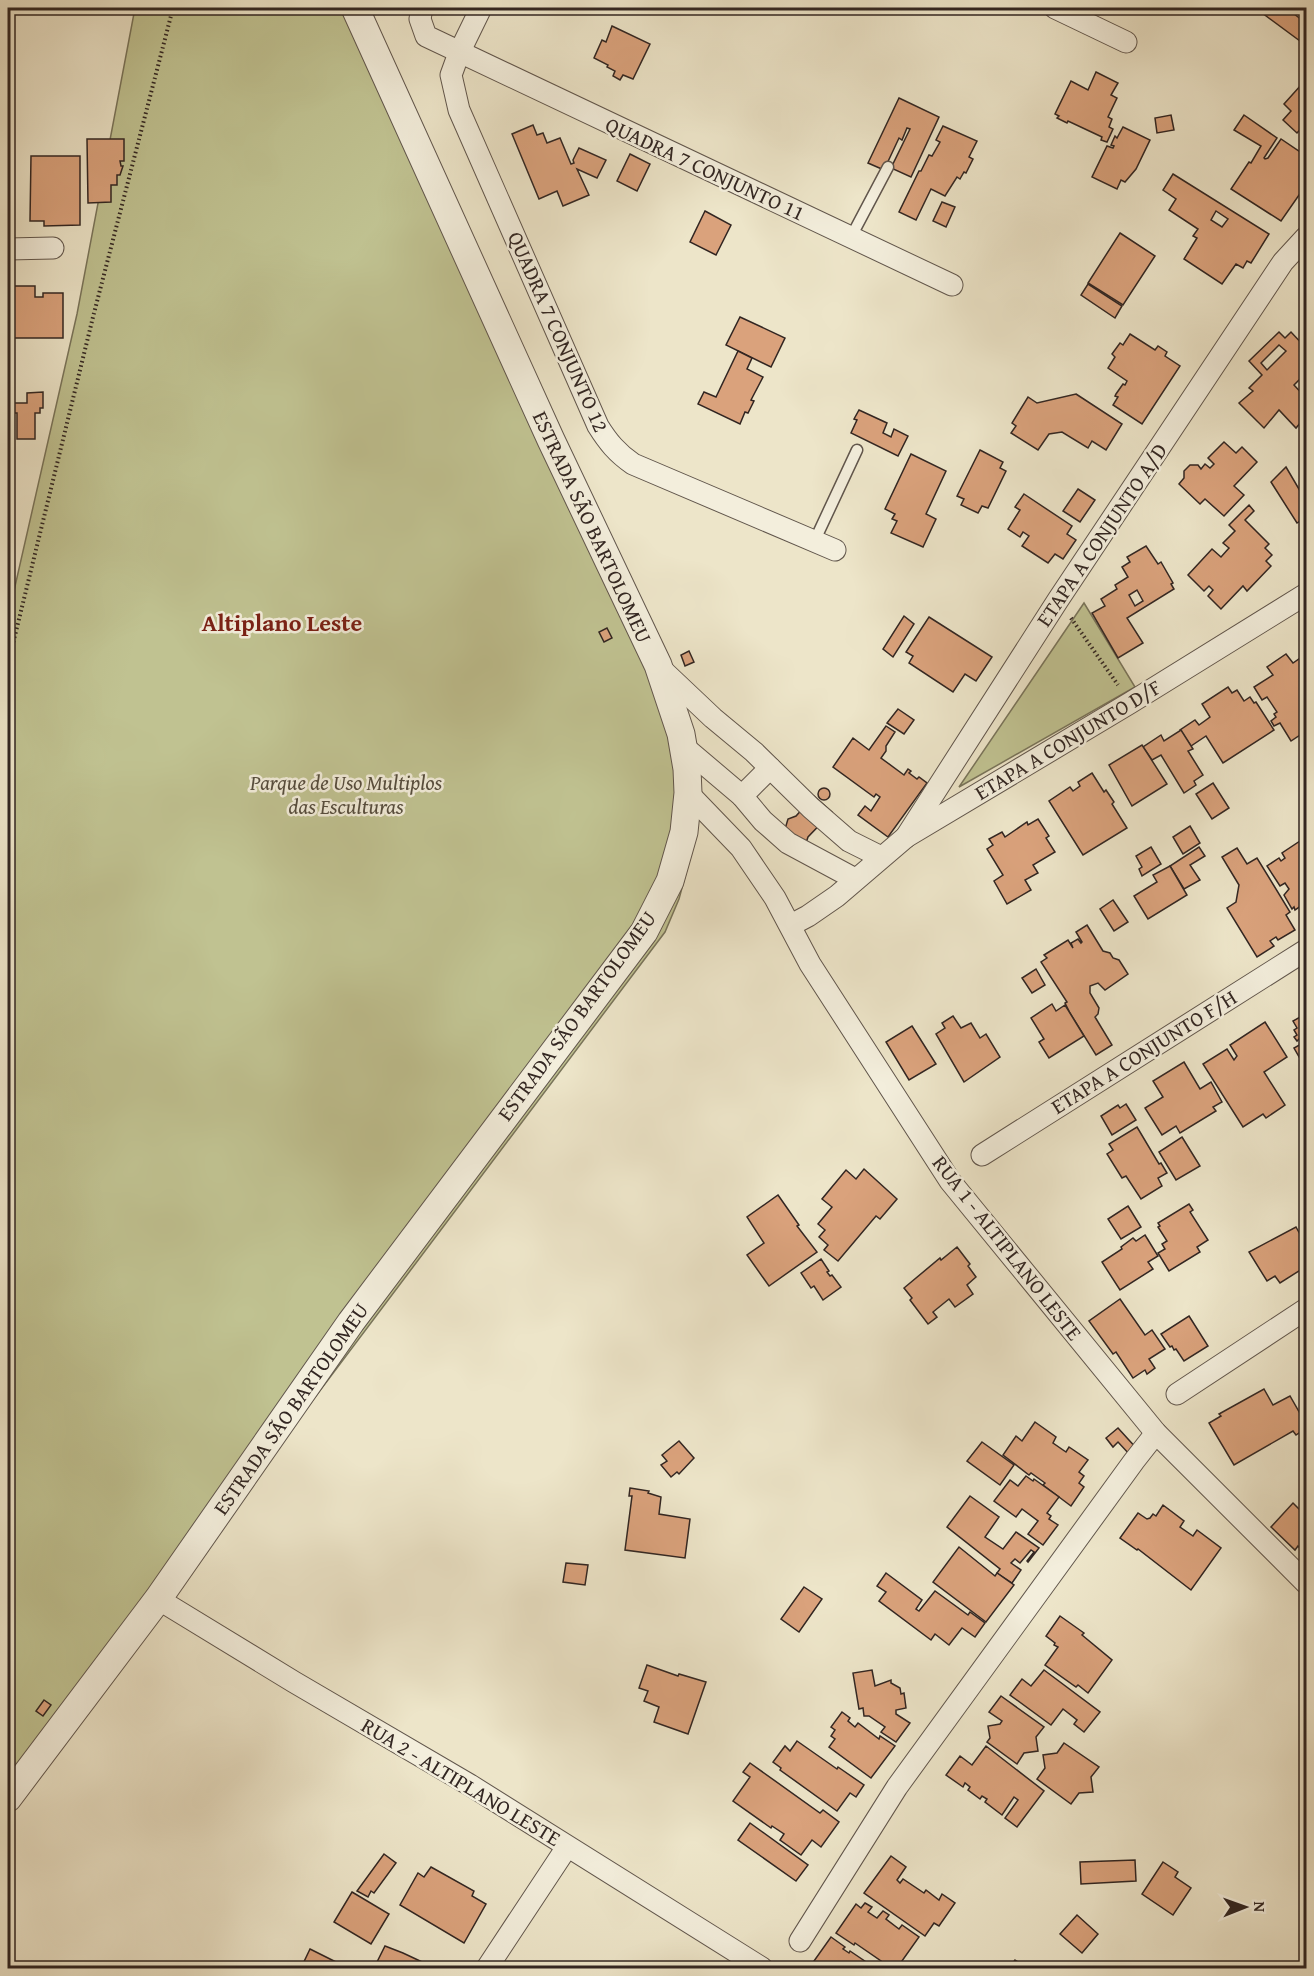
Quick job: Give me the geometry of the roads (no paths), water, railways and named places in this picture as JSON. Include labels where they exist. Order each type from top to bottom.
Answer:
[{"type":"street","name":"ESTRADA SÃO BARTOLOMEU","points":[[8,1798],[158,1599],[351,1322],[644,932],[670,881],[684,832],[688,793],[682,740],[658,665],[551,440],[354,8]]},
{"type":"street","name":"QUADRA 7 CONJUNTO 11","points":[[422,8],[420,19],[426,36],[951,285]]},
{"type":"street","name":"QUADRA 7 CONJUNTO 12","points":[[481,8],[451,75],[459,110],[598,426],[608,442],[618,454],[633,464],[835,550]]},
{"type":"street","points":[[1055,8],[1126,42]]},
{"type":"street","name":"ETAPA A CONJUNTO A/D","points":[[906,837],[1058,600],[1283,262],[1306,237]]},
{"type":"street","points":[[8,249],[53,248]]},
{"type":"street","name":"ETAPA A CONJUNTO D/F","points":[[790,925],[837,896],[906,837],[1306,594]]},
{"type":"street","points":[[658,665],[713,718],[771,768],[810,808],[849,841],[881,857]]},
{"type":"street","points":[[713,718],[695,725],[682,740],[788,843],[855,879]]},
{"type":"street","points":[[742,796],[771,768]]},
{"type":"street","name":"RUA 1 - ALTIPLANO LESTE","points":[[688,793],[741,848],[775,898],[810,964],[950,1181],[1156,1433],[1306,1583]]},
{"type":"street","name":"ETAPA A CONJUNTO F/H","points":[[982,1155],[1306,950]]},
{"type":"street","points":[[1177,1394],[1306,1310]]},
{"type":"street","points":[[800,1941],[897,1787],[1156,1433]]},
{"type":"street","name":"RUA 2 - ALTIPLANO LESTE","points":[[158,1599],[470,1785],[762,1968]]},
{"type":"street","points":[[487,1968],[567,1847]]},
{"type":"lane","points":[[851,237],[888,167]]},
{"type":"lane","points":[[814,540],[857,450]]},
{"type":"district","name":"Altiplano Leste","points":[[282,623]]},
{"type":"park label","name":"Parque de Uso Multiplos das Esculturas","points":[[346,795]]}]
